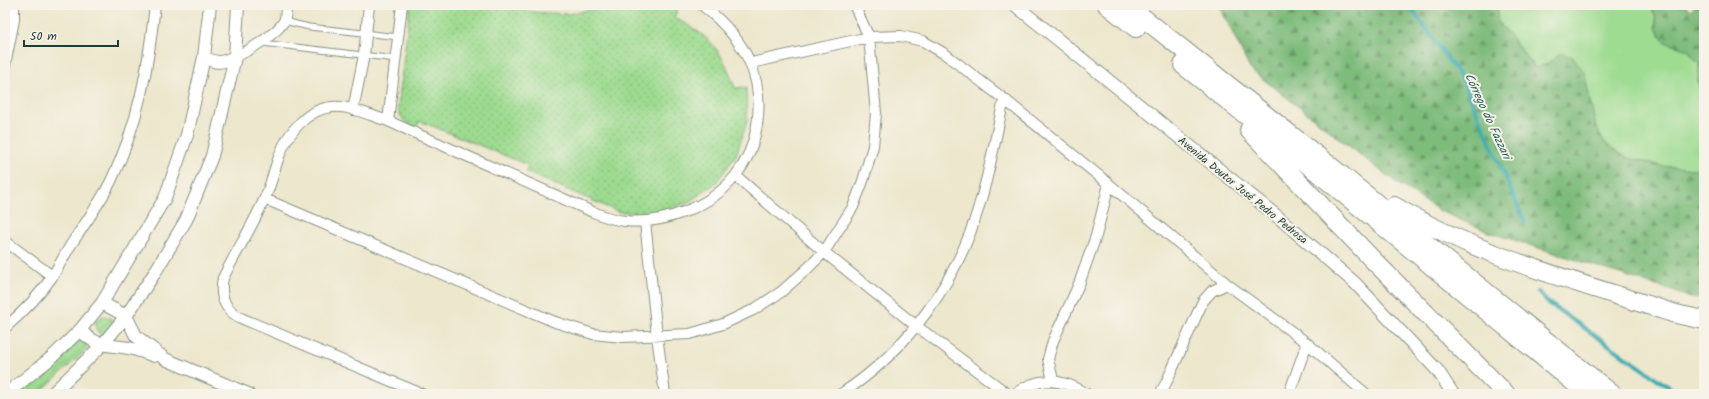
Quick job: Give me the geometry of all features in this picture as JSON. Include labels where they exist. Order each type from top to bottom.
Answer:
[{"type":"highway","points":[[1107,5],[1323,177],[1588,394]]},
{"type":"highway","points":[[1127,5],[1339,173],[1612,394]]},
{"type":"highway","points":[[1202,80],[1372,259],[1506,394]]},
{"type":"highway","points":[[1339,173],[1414,218],[1483,251],[1676,314],[1704,320]]},
{"type":"street","points":[[5,64],[14,20],[14,5]]},
{"type":"street","points":[[5,328],[18,317],[52,276],[101,199],[120,161],[134,124],[141,99],[149,60],[155,5]]},
{"type":"street","points":[[6,394],[51,358],[80,330],[102,303],[164,198],[187,135],[204,57],[210,5]]},
{"type":"street","points":[[52,394],[102,345],[126,316],[154,274],[186,220],[212,156],[235,57],[238,5]]},
{"type":"street","points":[[204,57],[212,62],[221,63],[261,43],[284,21],[286,5]]},
{"type":"street","points":[[353,110],[364,55],[369,5]]},
{"type":"street","points":[[388,121],[402,5]]},
{"type":"street","points":[[422,394],[243,319],[227,308],[222,295],[221,287],[223,278],[265,199],[280,153],[288,136],[301,122],[316,112],[332,107],[353,110],[388,121],[593,212],[625,221],[645,221],[671,217],[701,204],[717,194],[736,176],[750,150],[759,113],[758,94],[751,63],[733,35],[716,16],[702,5]]},
{"type":"street","points":[[265,199],[555,322],[593,334],[624,337],[690,334],[723,324],[753,310],[781,292],[807,269],[824,252],[853,207],[863,181],[873,146],[876,114],[869,37],[854,5]]},
{"type":"street","name":"Avenida Doutor José Pedro Pedrosa","points":[[1015,5],[1272,212],[1355,283],[1438,371],[1453,394]]},
{"type":"street","points":[[751,63],[869,37],[901,36],[923,41],[945,54],[1004,99],[1109,184],[1227,284],[1307,343],[1366,394]]},
{"type":"street","points":[[841,394],[859,382],[890,354],[916,325],[942,290],[964,246],[979,207],[1004,99]]},
{"type":"street","points":[[736,176],[824,252],[916,325],[1008,394]]},
{"type":"street","points":[[1053,380],[1048,359],[1053,341],[1079,284],[1096,236],[1109,184]]},
{"type":"street","points":[[645,221],[657,336],[665,394]]},
{"type":"street","points":[[5,241],[52,276]]},
{"type":"street","points":[[1160,394],[1203,301],[1212,291],[1227,284]]},
{"type":"street","points":[[102,303],[126,316],[136,336],[165,359]]},
{"type":"street","points":[[80,330],[92,340],[102,345],[128,348],[165,359],[248,394]]},
{"type":"street","points":[[1289,394],[1307,343]]},
{"type":"street","points":[[1015,394],[1022,389],[1053,380],[1063,382],[1087,394]]},
{"type":"lane","points":[[284,21],[309,27],[366,32],[398,37]]},
{"type":"lane","points":[[261,43],[396,59]]},
{"type":"green space","points":[[410,5],[506,5],[533,12],[569,14],[612,5],[669,5],[678,8],[674,18],[697,31],[713,45],[725,63],[735,88],[746,87],[747,122],[736,155],[716,183],[687,203],[654,213],[619,212],[526,172],[528,165],[420,121],[416,128],[404,120],[398,107]]},
{"type":"green space","points":[[1219,5],[1498,5],[1497,20],[1535,68],[1545,65],[1561,53],[1573,57],[1584,72],[1596,128],[1605,143],[1627,158],[1662,166],[1694,169],[1704,165],[1704,298],[1690,298],[1673,291],[1489,232],[1440,211],[1394,181],[1250,69]]},
{"type":"green space","points":[[1498,5],[1649,5],[1656,18],[1656,28],[1665,42],[1688,50],[1699,64],[1698,81],[1704,116],[1704,165],[1694,169],[1662,166],[1627,158],[1605,143],[1596,128],[1584,72],[1561,53],[1545,65],[1536,68],[1497,20]]},
{"type":"green space","points":[[1649,5],[1685,5],[1690,10],[1695,5],[1704,5],[1704,116],[1698,81],[1699,64],[1688,50],[1665,42],[1656,28],[1656,18]]},
{"type":"green space","points":[[103,316],[111,318],[114,324],[104,335],[98,332],[95,326],[96,321]]},
{"type":"green space","points":[[82,340],[86,343],[87,348],[85,351],[38,394],[16,394],[58,360],[77,341]]},
{"type":"green space","points":[[1049,383],[1083,394],[1028,394],[1038,387]]},
{"type":"waterway","name":"Córrego do Fazzari","points":[[1409,5],[1462,79],[1525,222]]},
{"type":"waterway","points":[[1538,292],[1547,302],[1679,394]]}]
